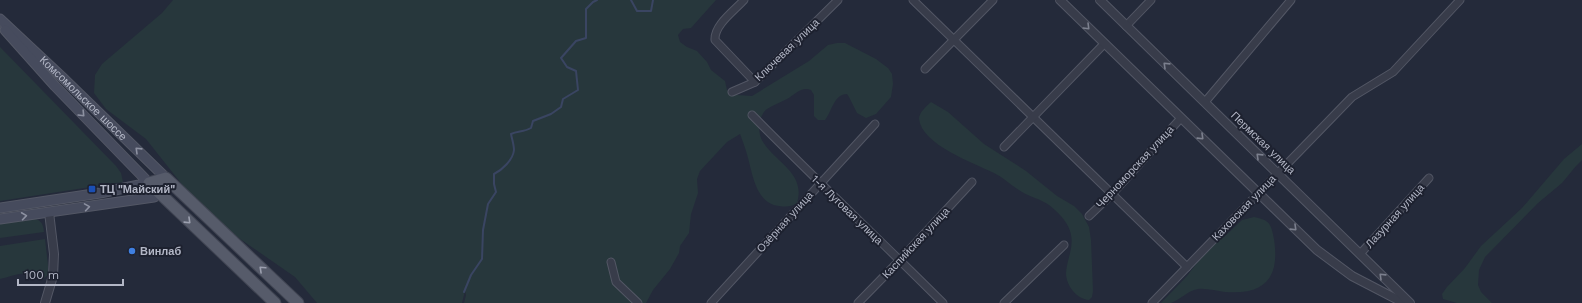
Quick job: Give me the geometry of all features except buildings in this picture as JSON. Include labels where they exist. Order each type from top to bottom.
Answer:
[{"type":"main road","name":"Комсомольское шоссе","points":[[0,19],[298,303]]},
{"type":"main road","name":"Комсомольское шоссе","points":[[0,25],[55,86],[149,183],[275,303]]},
{"type":"main road","points":[[55,86],[62,77]]},
{"type":"main road","points":[[0,208],[105,192],[166,178]]},
{"type":"main road","points":[[0,219],[148,197],[160,194],[166,178]]},
{"type":"main road","points":[[47,201],[49,212]]},
{"type":"street","points":[[744,0],[719,27],[715,34],[715,40],[755,82]]},
{"type":"street","name":"Ключевая улица","points":[[732,92],[755,82],[838,0]]},
{"type":"street","points":[[913,0],[1187,267]]},
{"type":"street","points":[[925,69],[993,0]]},
{"type":"street","points":[[1060,0],[1323,254],[1352,276],[1404,303]]},
{"type":"street","name":"Пермская улица","points":[[1100,0],[1410,303]]},
{"type":"street","points":[[1126,26],[1151,0]]},
{"type":"street","points":[[1204,102],[1291,0]]},
{"type":"street","name":"Каховская улица","points":[[1152,303],[1352,97],[1392,72],[1460,0]]},
{"type":"street","points":[[1004,147],[1032,116],[1104,44]]},
{"type":"street","name":"1-я Луговая улица","points":[[752,115],[819,183],[943,303]]},
{"type":"street","name":"Черноморская улица","points":[[1089,216],[1112,194],[1181,118]]},
{"type":"street","name":"Озёрная улица","points":[[711,303],[743,270],[819,183],[875,124]]},
{"type":"street","name":"Лазурная улица","points":[[1360,254],[1429,178]]},
{"type":"street","name":"Каспийская улица","points":[[858,303],[972,182]]},
{"type":"street","points":[[45,303],[53,276],[54,254],[49,212]]},
{"type":"street","points":[[1004,303],[1064,245]]},
{"type":"street","points":[[610,262],[616,282],[638,303]]},
{"type":"shaded area","points":[[173,0],[716,0],[691,28],[683,29],[678,35],[680,42],[697,51],[707,62],[711,70],[725,81],[727,90],[737,95],[752,96],[809,61],[828,45],[837,43],[845,43],[876,59],[888,68],[892,74],[893,84],[891,97],[876,114],[866,118],[857,113],[847,94],[836,100],[825,120],[818,120],[814,116],[814,95],[811,90],[808,89],[798,92],[764,112],[759,125],[761,138],[794,176],[799,193],[797,203],[793,205],[786,207],[779,206],[771,204],[765,200],[757,188],[740,134],[727,142],[700,171],[697,179],[698,193],[691,214],[689,233],[680,246],[679,253],[670,269],[653,290],[646,303],[464,303],[466,295],[465,291],[462,303],[317,303],[295,277],[207,216],[146,139],[106,109],[94,93],[95,75],[102,64],[162,13]]},
{"type":"shaded area","points":[[0,47],[116,166],[121,173],[123,182],[0,201]]},
{"type":"shaded area","points":[[931,102],[948,112],[984,144],[1026,171],[1057,196],[1074,206],[1082,214],[1089,227],[1091,240],[1093,291],[1092,297],[1089,300],[1076,294],[1070,287],[1066,278],[1072,242],[1069,227],[1064,220],[1046,203],[1022,192],[994,173],[950,152],[929,137],[922,128],[919,116],[925,107]]},
{"type":"shaded area","points":[[1582,144],[1582,160],[1562,183],[1538,203],[1485,257],[1479,270],[1478,285],[1481,292],[1492,303],[1457,303],[1443,299],[1442,294],[1447,287],[1465,268],[1481,246],[1522,208],[1564,159]]},
{"type":"shaded area","points":[[1254,217],[1267,221],[1271,226],[1274,239],[1274,264],[1272,274],[1267,281],[1260,287],[1239,292],[1198,289],[1171,303],[1161,303],[1187,276],[1207,250],[1242,220]]},
{"type":"shaded area","points":[[30,218],[36,219],[40,222],[43,226],[44,232],[0,238],[0,222]]},
{"type":"shaded area","points":[[45,239],[49,274],[42,280],[26,274],[19,274],[0,279],[0,246]]},
{"type":"waterway","points":[[464,292],[471,275],[482,259],[483,230],[488,204],[496,192],[494,174],[507,164],[512,157],[514,148],[511,134],[531,128],[533,121],[551,114],[561,107],[563,99],[578,90],[576,71],[567,67],[561,58],[576,41],[586,38],[586,9],[597,0]]},
{"type":"waterway","points":[[631,0],[637,11],[651,11],[653,0]]},
{"type":"place","name":"ТЦ \"Майский\"","points":[[92,189]]},
{"type":"place","name":"Винлаб","points":[[132,251]]}]
